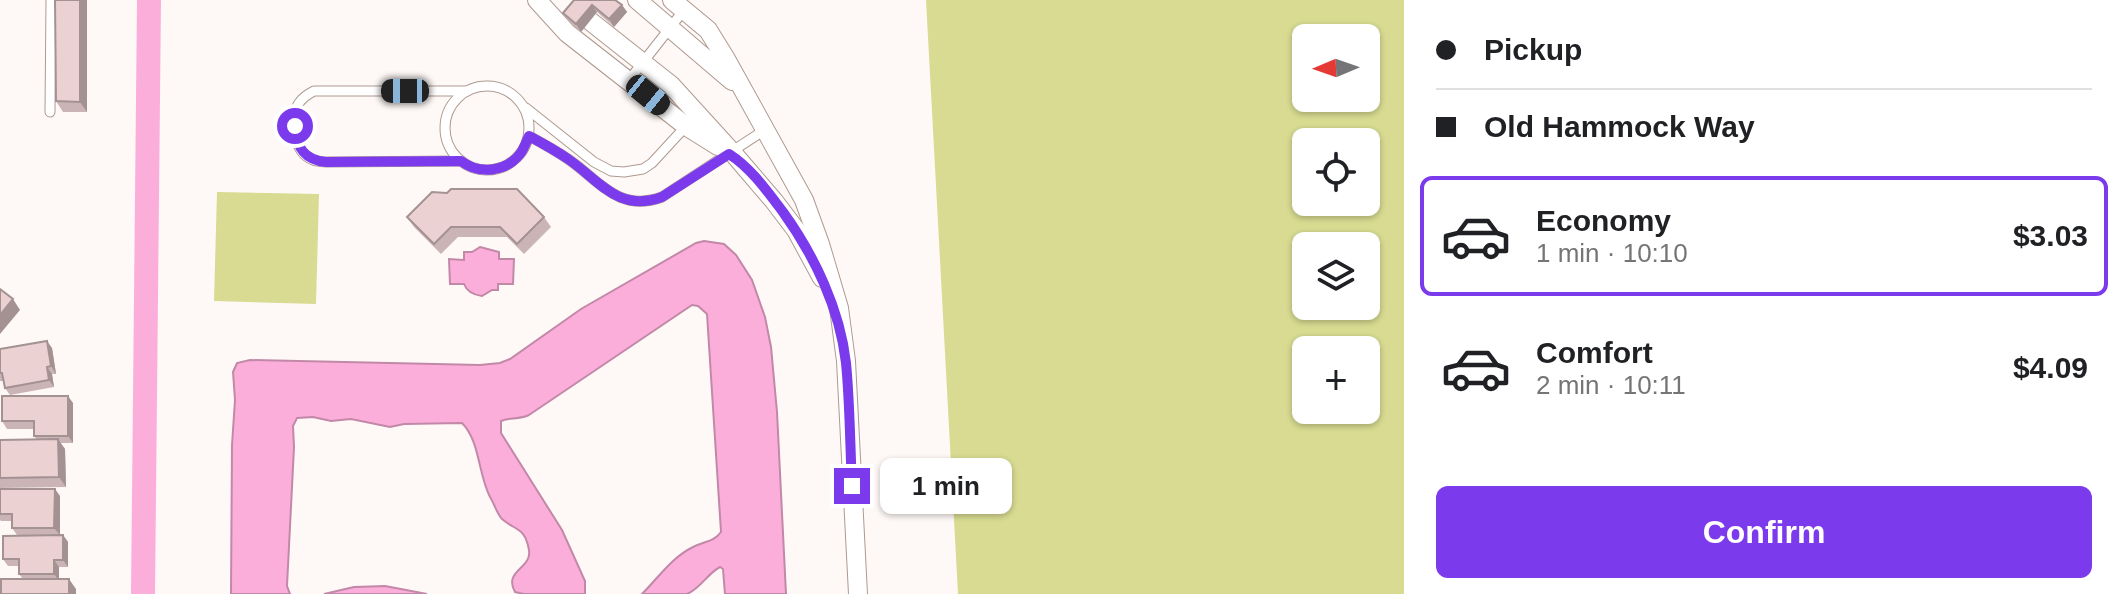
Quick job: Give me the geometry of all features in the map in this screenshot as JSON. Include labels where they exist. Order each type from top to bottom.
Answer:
[{"type":"street","points":[[537,0],[567,33],[629,80],[691,119],[734,155],[774,201],[796,230],[822,279],[846,361]]},
{"type":"street","points":[[637,0],[740,87]]},
{"type":"street","points":[[678,5],[708,30],[804,200],[820,244],[839,308],[846,361],[858,594]]},
{"type":"street","points":[[590,21],[671,85],[691,119]]},
{"type":"lane","points":[[50,112],[51,0]]},
{"type":"lane","points":[[629,80],[669,27],[678,5]]},
{"type":"lane","points":[[461,161],[314,161],[305,155],[295,140],[295,113],[305,95],[314,91],[465,91],[485,85],[504,89],[522,105],[528,117],[529,136],[521,153],[507,166],[488,171],[469,167],[461,161],[454,156],[445,139],[445,120],[453,102],[465,91]]},
{"type":"lane","points":[[522,105],[594,162],[611,171],[643,169],[691,119]]},
{"type":"lane","points":[[529,136],[565,157],[608,192],[630,200],[654,200],[734,155],[766,129]]},
{"type":"green space","points":[[926,0],[1404,0],[1404,594],[958,594]]},
{"type":"green space","points":[[217,192],[319,194],[316,304],[214,301]]},
{"type":"shaded area","points":[[704,241],[724,244],[736,255],[752,280],[765,317],[777,412],[786,594],[725,594],[723,569],[720,567],[687,594],[642,594],[678,557],[721,532],[707,314],[692,305],[529,415],[501,421],[501,433],[562,530],[585,581],[585,594],[515,592],[513,579],[529,556],[527,543],[522,533],[499,514],[486,488],[476,448],[462,423],[390,427],[351,419],[331,421],[313,417],[297,418],[293,426],[287,586],[290,594],[231,594],[233,372],[237,363],[250,360],[500,363],[581,309]]},
{"type":"shaded area","points":[[480,247],[499,252],[499,259],[514,259],[513,284],[498,284],[498,290],[482,296],[471,293],[464,284],[450,284],[449,259],[464,260],[464,252]]},
{"type":"shaded area","points":[[385,586],[427,594],[324,594],[354,587]]},
{"type":"building","points":[[55,0],[80,0],[80,102],[56,101]]},
{"type":"building","points":[[574,0],[615,0],[622,5],[609,19],[592,5],[576,24],[563,13]]},
{"type":"building","points":[[451,189],[517,189],[544,217],[517,244],[500,227],[451,227],[434,244],[407,217],[432,192],[447,193]]},
{"type":"building","points":[[0,289],[13,299],[0,315]]},
{"type":"building","points":[[47,341],[51,366],[47,367],[49,380],[5,388],[0,373],[0,349]]},
{"type":"building","points":[[2,396],[68,396],[68,436],[34,436],[34,421],[2,421]]},
{"type":"building","points":[[58,439],[59,477],[0,478],[0,440]]},
{"type":"building","points":[[0,489],[55,489],[54,528],[12,528],[12,514],[0,514]]},
{"type":"building","points":[[63,535],[63,560],[54,560],[54,574],[19,574],[19,559],[3,559],[3,536]]},
{"type":"building","points":[[1,579],[69,579],[69,594],[1,594]]},
{"type":"waterway","points":[[143,594],[149,0]]},
{"type":"route","points":[[295,126],[295,140],[305,155],[314,161],[461,161],[469,167],[488,171],[507,166],[521,153],[529,136],[565,157],[618,198],[642,201],[662,197],[729,154],[740,161],[796,230],[822,279],[837,322],[846,361],[852,486]]}]
